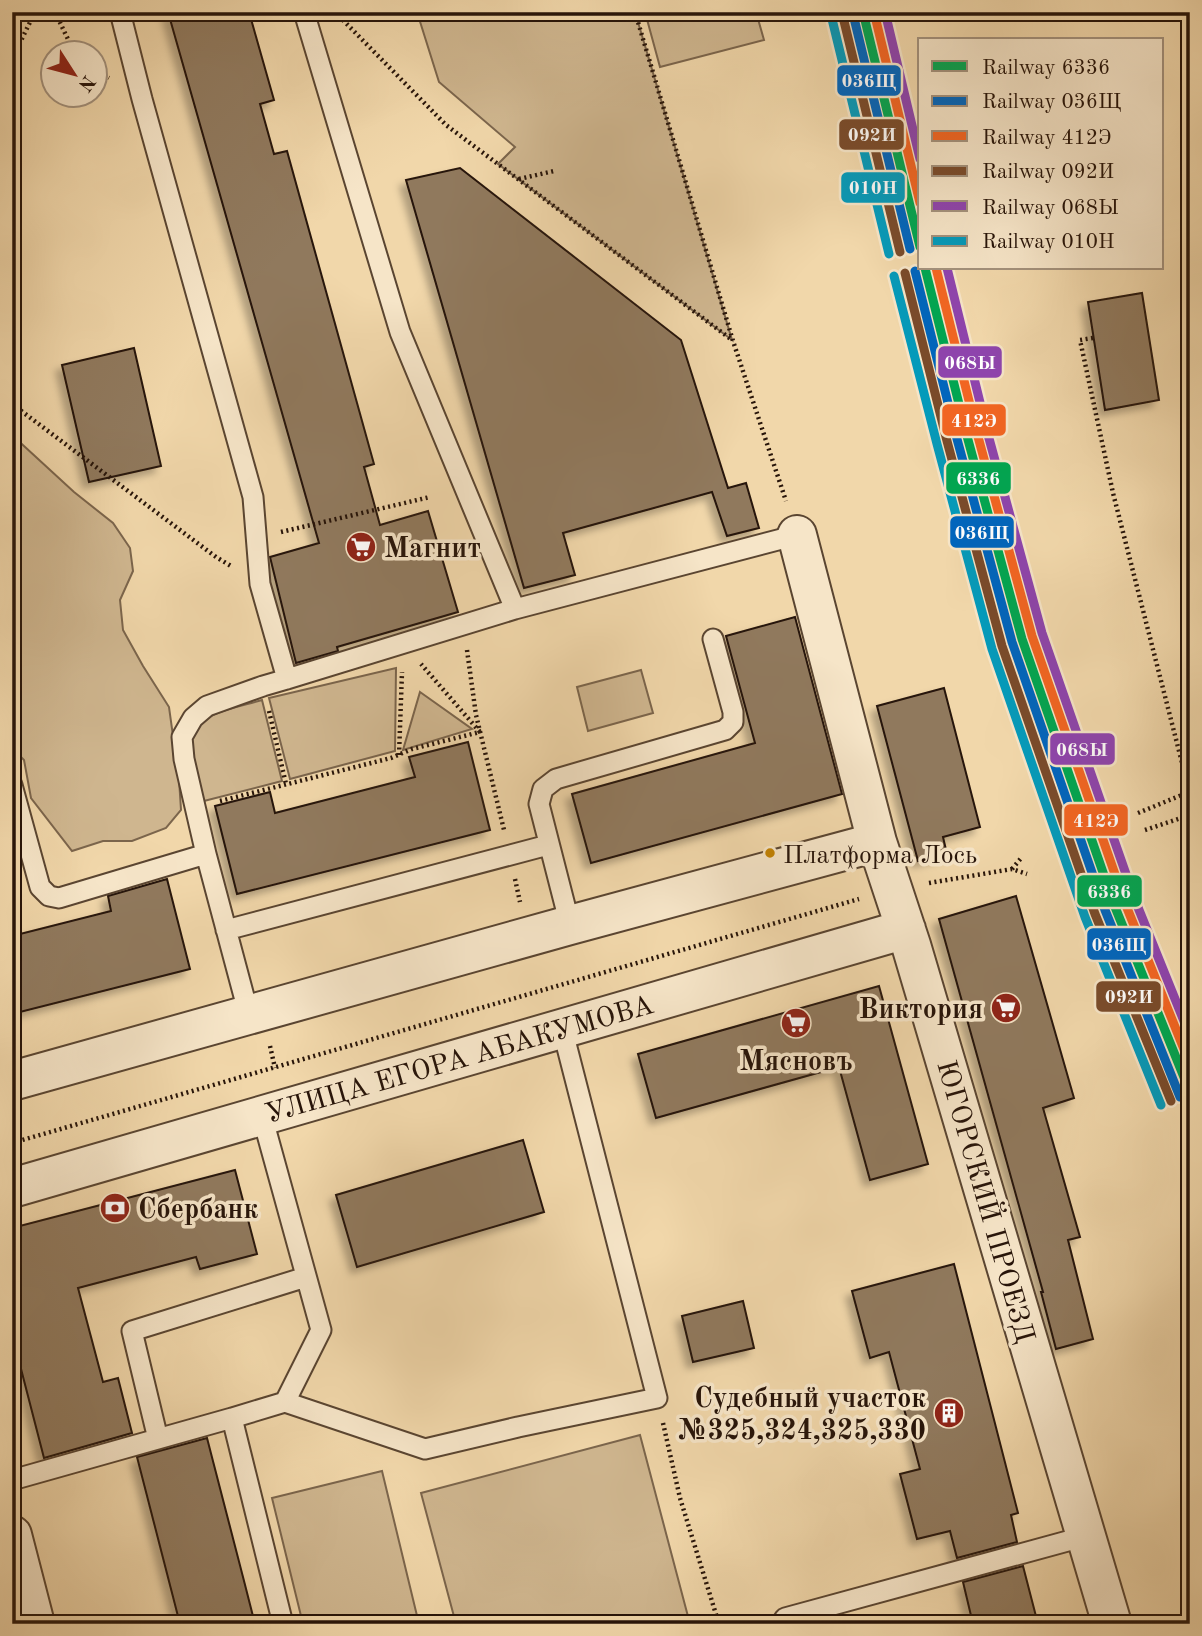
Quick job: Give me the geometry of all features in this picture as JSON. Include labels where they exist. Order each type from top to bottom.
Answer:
[{"type":"street","name":"ЮГОРСКИЙ ПРОЕЗД","points":[[797,535],[877,842],[906,929],[1112,1624]]},
{"type":"street","points":[[12,1081],[877,842]]},
{"type":"street","name":"УЛИЦА ЕГОРА АБАКУМОВА","points":[[12,1188],[906,929]]},
{"type":"street","points":[[12,1535],[35,1624]]},
{"type":"lane","points":[[120,12],[253,496],[260,584],[287,680]]},
{"type":"lane","points":[[304,12],[400,332],[515,609]]},
{"type":"lane","points":[[255,1013],[226,930],[184,759],[183,737],[193,718],[207,706],[263,686],[515,609],[797,535]]},
{"type":"lane","points":[[570,925],[538,804],[543,789],[555,779],[725,730],[733,722],[733,712],[713,639]]},
{"type":"lane","points":[[12,785],[40,887],[48,896],[59,898],[206,854]]},
{"type":"lane","points":[[226,930],[548,845]]},
{"type":"lane","points":[[12,1480],[285,1402],[425,1449],[657,1398],[562,1028]]},
{"type":"lane","points":[[274,1112],[306,1277],[321,1330],[285,1402]]},
{"type":"lane","points":[[158,1439],[132,1331],[306,1277]]},
{"type":"lane","points":[[232,1418],[283,1624]]},
{"type":"lane","points":[[781,1624],[785,1618],[1086,1536]]},
{"type":"path","points":[[12,59],[35,12]]},
{"type":"path","points":[[55,12],[67,38]]},
{"type":"path","points":[[335,12],[446,125],[733,341]]},
{"type":"path","points":[[635,12],[733,341],[797,535]]},
{"type":"path","points":[[519,180],[554,171]]},
{"type":"path","points":[[1093,338],[1080,340],[1113,493],[1189,793],[1138,813]]},
{"type":"path","points":[[12,404],[216,557],[260,584]]},
{"type":"path","points":[[256,537],[430,497]]},
{"type":"path","points":[[464,625],[480,732],[521,906]]},
{"type":"path","points":[[403,644],[480,732]]},
{"type":"path","points":[[399,755],[403,644]]},
{"type":"path","points":[[263,686],[286,784]]},
{"type":"path","points":[[195,808],[480,732]]},
{"type":"path","points":[[1145,830],[1190,815]]},
{"type":"path","points":[[1012,869],[1022,857]]},
{"type":"path","points":[[12,1143],[893,889],[1012,869],[1027,874]]},
{"type":"path","points":[[255,1013],[275,1067],[274,1112]]},
{"type":"path","points":[[657,1398],[680,1498],[719,1624]]},
{"type":"path","points":[[162,1624],[179,1619]]},
{"type":"shaded area","points":[[417,12],[635,12],[732,340],[498,164],[515,147],[439,82]]},
{"type":"shaded area","points":[[645,12],[756,12],[764,40],[660,67]]},
{"type":"shaded area","points":[[12,435],[74,492],[113,523],[130,548],[133,571],[120,600],[123,630],[169,707],[181,810],[166,828],[132,841],[103,841],[72,851],[31,798],[24,760],[12,748]]},
{"type":"shaded area","points":[[396,668],[395,751],[290,779],[269,698]]},
{"type":"shaded area","points":[[641,670],[653,713],[588,731],[577,687]]},
{"type":"shaded area","points":[[420,692],[472,729],[403,750]]},
{"type":"shaded area","points":[[262,700],[282,781],[200,802],[190,746],[194,732],[201,723],[219,712]]},
{"type":"shaded area","points":[[640,1435],[690,1624],[456,1624],[421,1493]]},
{"type":"shaded area","points":[[382,1471],[419,1624],[303,1624],[272,1498]]},
{"type":"building","points":[[168,12],[249,12],[274,100],[260,104],[274,154],[287,151],[374,464],[364,467],[380,525],[428,511],[458,612],[337,647],[338,651],[296,663],[270,557],[319,543]]},
{"type":"building","points":[[460,168],[681,340],[728,488],[746,483],[759,528],[727,536],[712,492],[563,533],[575,575],[524,588],[406,180]]},
{"type":"building","points":[[1142,293],[1159,400],[1105,410],[1088,302]]},
{"type":"building","points":[[134,348],[161,466],[89,482],[62,365]]},
{"type":"building","points":[[795,617],[842,794],[591,863],[572,794],[755,743],[726,636]]},
{"type":"building","points":[[944,688],[980,827],[943,837],[947,854],[918,861],[877,706]]},
{"type":"building","points":[[468,742],[490,830],[237,894],[215,806],[270,792],[275,813],[415,777],[409,757]]},
{"type":"building","points":[[167,879],[190,969],[12,1014],[12,936],[111,911],[108,896]]},
{"type":"building","name":"Виктория","points":[[1016,896],[1074,1098],[1043,1108],[1080,1237],[1068,1240],[1093,1339],[1056,1349],[1043,1292],[939,919]]},
{"type":"building","points":[[879,986],[928,1164],[870,1180],[839,1067],[656,1118],[638,1054]]},
{"type":"building","points":[[523,1140],[544,1212],[357,1267],[336,1195]]},
{"type":"building","points":[[235,1170],[257,1254],[200,1269],[196,1257],[78,1288],[103,1382],[118,1378],[132,1433],[44,1458],[12,1334],[12,1228]]},
{"type":"building","name":"Судебный участок №325,324,325,330","points":[[954,1264],[1018,1513],[1011,1515],[1017,1542],[957,1558],[950,1531],[917,1539],[900,1474],[920,1469],[889,1352],[870,1358],[852,1291]]},
{"type":"building","points":[[743,1301],[754,1348],[693,1362],[682,1316]]},
{"type":"building","points":[[207,1438],[255,1624],[180,1624],[137,1457]]},
{"type":"building","points":[[1023,1566],[1038,1624],[973,1624],[963,1582]]},
{"type":"rail line","name":"6336","points":[[863,12],[918,239]]},
{"type":"rail line","name":"412Э","points":[[874,12],[918,195]]},
{"type":"rail line","name":"068Ы","points":[[885,12],[918,151]]},
{"type":"rail line","name":"036Щ","points":[[853,14],[910,249]]},
{"type":"rail line","name":"092И","points":[[843,17],[900,252]]},
{"type":"rail line","name":"010Н","points":[[832,19],[889,254]]},
{"type":"rail line","name":"6336","points":[[926,270],[1022,639],[1115,907],[1190,1092]]},
{"type":"rail line","name":"412Э","points":[[936,270],[1032,636],[1125,903],[1190,1064]]},
{"type":"rail line","name":"068Ы","points":[[947,270],[987,431],[1042,633],[1135,900],[1190,1036]]},
{"type":"rail line","name":"036Щ","points":[[915,271],[1012,642],[1105,910],[1180,1097]]},
{"type":"rail line","name":"092И","points":[[905,273],[1002,646],[1095,914],[1171,1101]]},
{"type":"rail line","name":"010Н","points":[[894,276],[992,649],[1085,917],[1161,1105]]},
{"type":"place","name":"Магнит","points":[[361,547]]},
{"type":"place","name":"Платформа Лось","points":[[770,853]]},
{"type":"place","name":"Виктория","points":[[1006,1008]]},
{"type":"place","name":"Мясновъ","points":[[796,1023]]},
{"type":"place","name":"Сбербанк","points":[[115,1208]]},
{"type":"place","name":"Судебный участок №325,324,325,330","points":[[949,1413]]}]
